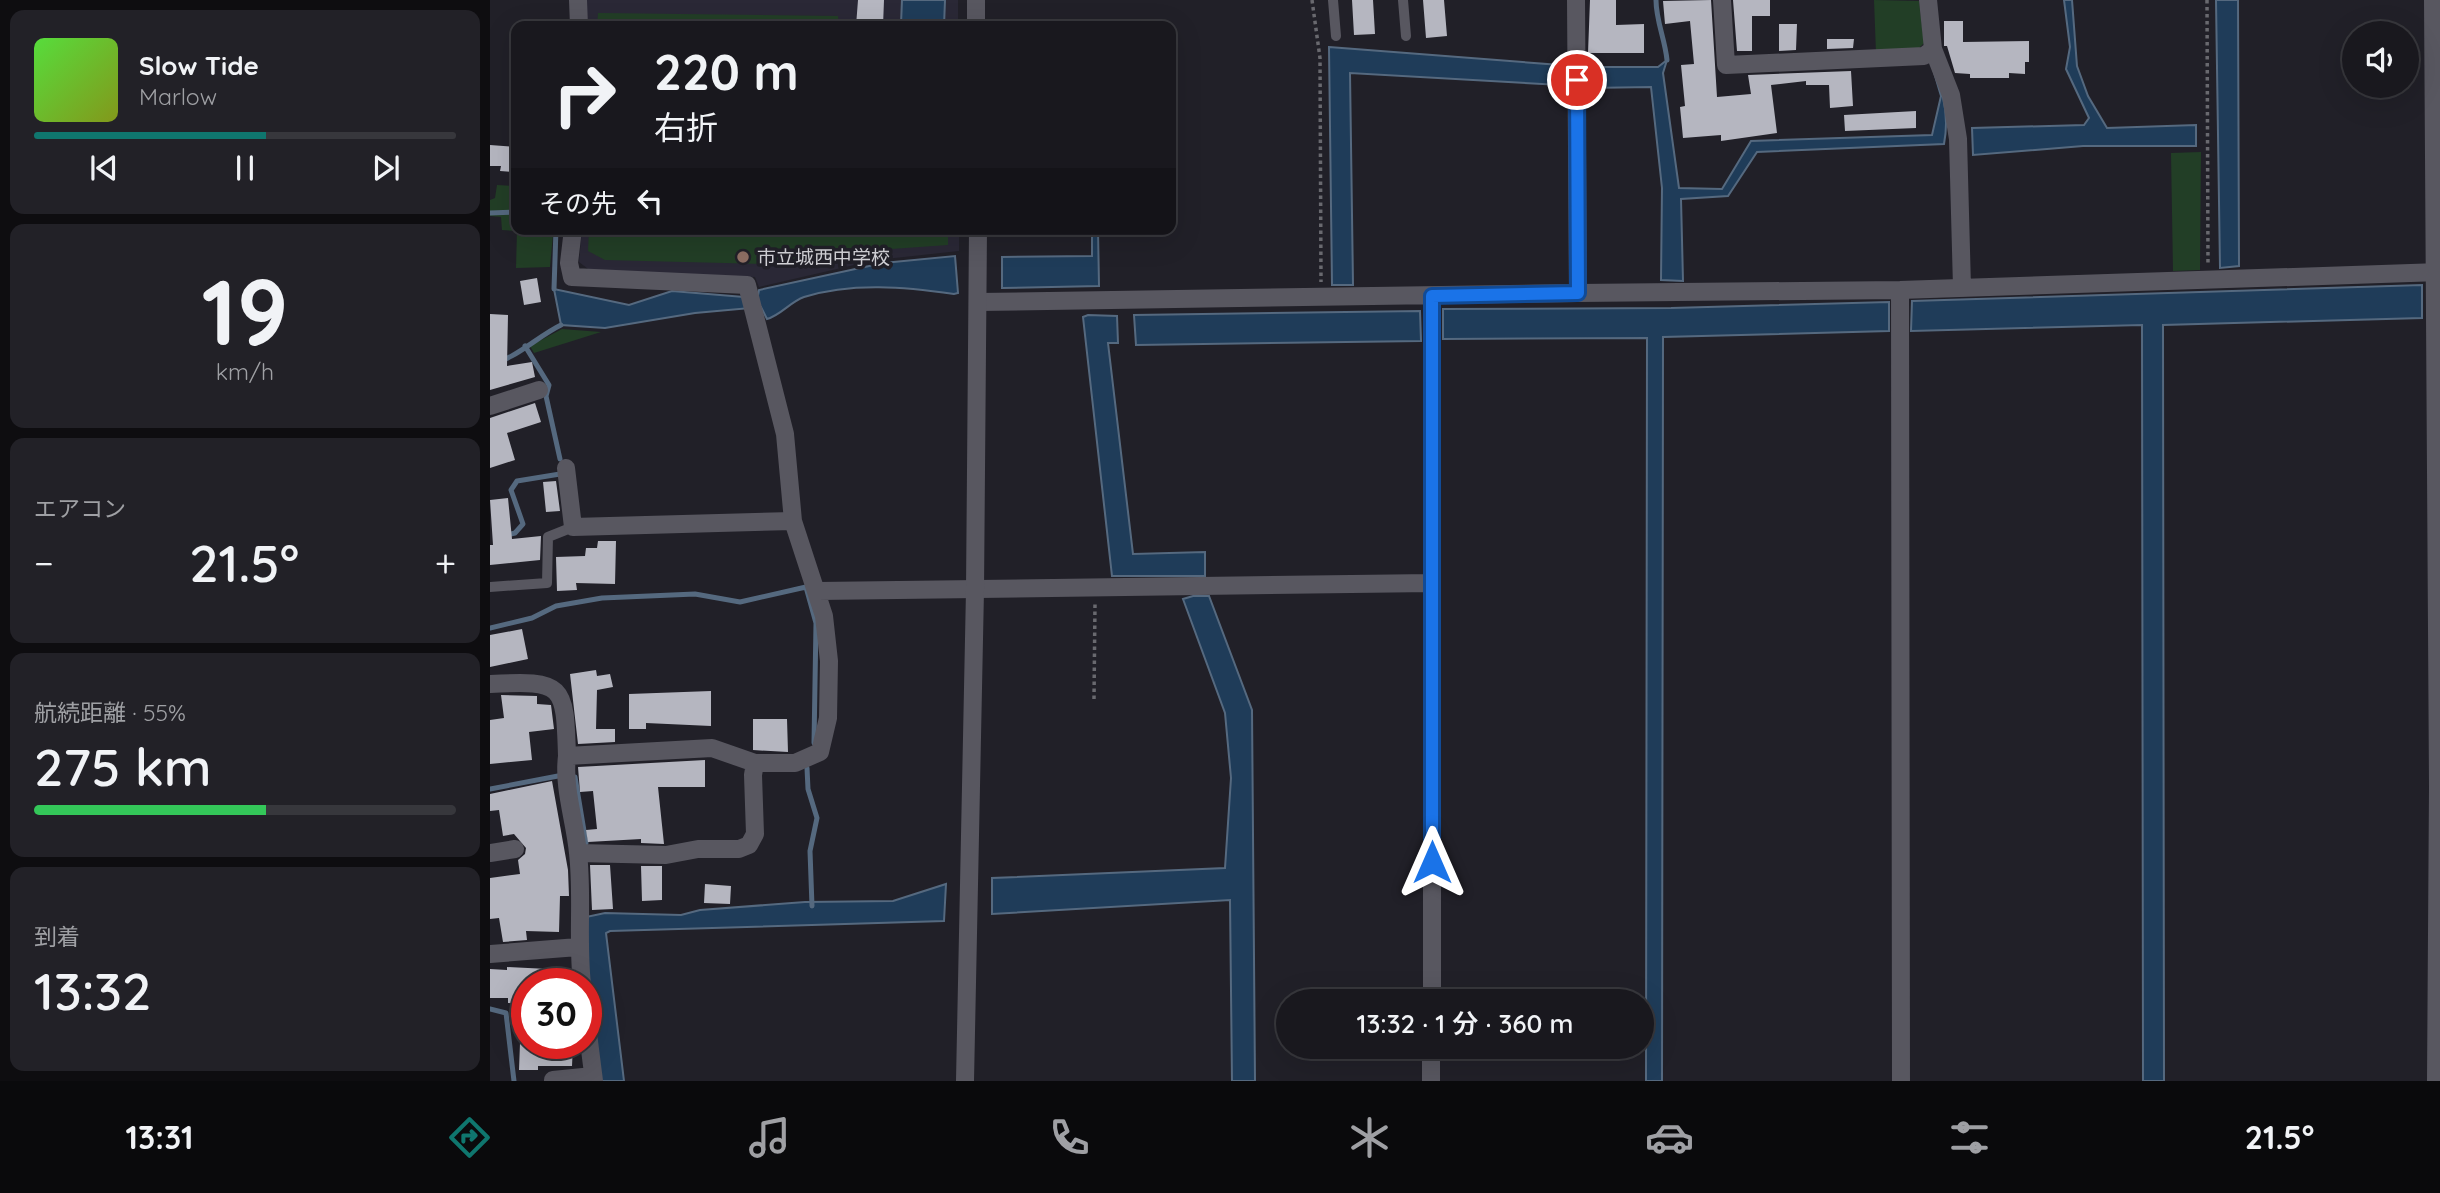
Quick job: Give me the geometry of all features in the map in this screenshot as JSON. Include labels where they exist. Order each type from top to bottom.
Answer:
[{"type":"street","points":[[578,0],[579,21]]},
{"type":"street","points":[[976,0],[976,21]]},
{"type":"street","points":[[1576,0],[1578,293]]},
{"type":"street","points":[[1722,0],[1726,65],[1924,56],[1933,49]]},
{"type":"street","points":[[1928,0],[1933,49],[1951,95],[1958,139],[1962,287]]},
{"type":"street","points":[[2433,0],[2437,272],[2438,773],[2435,1081]]},
{"type":"street","points":[[567,756],[712,748],[755,763],[795,763],[820,752],[828,718],[829,661],[818,591],[793,521],[785,434],[747,285],[572,277],[569,263],[572,235]]},
{"type":"street","points":[[965,1081],[975,590],[978,235]]},
{"type":"street","points":[[978,302],[1900,290],[2437,272]]},
{"type":"street","points":[[1900,290],[1901,1081]]},
{"type":"street","points":[[1432,296],[1432,989]]},
{"type":"street","points":[[490,406],[540,390]]},
{"type":"street","points":[[566,468],[573,527],[793,521]]},
{"type":"street","points":[[818,591],[1432,583]]},
{"type":"street","points":[[490,684],[533,681],[554,689],[566,706],[565,770],[578,853],[580,968]]},
{"type":"street","points":[[578,853],[666,855],[698,849],[739,849],[749,845],[755,834],[755,763]]},
{"type":"street","points":[[490,853],[515,849]]},
{"type":"street","points":[[490,954],[578,947]]},
{"type":"street","points":[[554,1080],[593,1078],[591,1059]]},
{"type":"street","points":[[1432,1059],[1432,1081]]},
{"type":"lane","points":[[1333,0],[1336,36]]},
{"type":"lane","points":[[1404,0],[1406,36]]},
{"type":"lane","points":[[490,587],[547,583],[548,537],[573,527]]},
{"type":"path","points":[[1312,0],[1320,58],[1321,298]]},
{"type":"path","points":[[2207,0],[2208,279]]},
{"type":"path","points":[[1094,699],[1095,588]]},
{"type":"shaded area","points":[[586,0],[958,0],[958,21],[586,21]]},
{"type":"shaded area","name":"市立城西中学校","points":[[581,235],[959,235],[959,251],[876,260],[759,287],[755,277],[592,272],[579,262]]},
{"type":"green space","points":[[1874,0],[1919,1],[1924,43],[1916,51],[1876,53]]},
{"type":"green space","points":[[598,13],[838,16],[838,21],[597,21]]},
{"type":"green space","points":[[2201,152],[2200,270],[2173,271],[2171,153]]},
{"type":"green space","points":[[497,185],[511,186],[511,231],[502,230],[501,217],[490,216],[490,200],[495,198]]},
{"type":"green space","points":[[517,235],[553,235],[550,267],[516,268]]},
{"type":"green space","points":[[589,235],[948,235],[948,245],[877,250],[766,264],[605,260],[588,251]]},
{"type":"green space","points":[[562,329],[601,332],[534,353],[530,346]]},
{"type":"water","points":[[902,0],[945,0],[944,21],[901,21]]},
{"type":"water","points":[[2064,0],[2072,0],[2077,66],[2088,96],[2107,128],[2196,125],[2196,146],[2083,146],[1973,155],[1972,128],[2084,125],[2089,118],[2066,69],[2070,47]]},
{"type":"water","points":[[2216,0],[2238,0],[2239,266],[2220,268]]},
{"type":"water","points":[[1329,47],[1560,65],[1560,85],[1350,73],[1353,285],[1332,285]]},
{"type":"water","points":[[1667,60],[1663,73],[1679,188],[1722,189],[1751,141],[1932,135],[1941,96],[1933,69],[1944,105],[1944,144],[1757,152],[1728,196],[1681,199],[1683,281],[1661,280],[1662,188],[1651,87],[1588,88],[1587,67],[1658,67]]},
{"type":"water","points":[[1092,235],[1098,235],[1099,286],[1002,288],[1002,257],[1092,256]]},
{"type":"water","points":[[955,256],[958,293],[879,287],[841,289],[804,297],[767,319],[761,307],[695,313],[605,328],[561,325],[554,289],[629,305],[672,291],[744,297],[758,295],[759,290],[883,263]]},
{"type":"water","points":[[2422,285],[2422,318],[2163,325],[2164,1081],[2143,1081],[2142,325],[1911,331],[1912,301]]},
{"type":"water","points":[[1889,302],[1889,331],[1663,337],[1662,1081],[1646,1081],[1646,1059],[1654,1059],[1654,989],[1646,989],[1647,338],[1443,339],[1443,309],[1671,308]]},
{"type":"water","points":[[1420,311],[1421,341],[1136,345],[1134,315]]},
{"type":"water","points":[[1117,316],[1118,343],[1108,343],[1133,554],[1205,552],[1205,576],[1112,576],[1083,317]]},
{"type":"water","points":[[1209,596],[1252,710],[1255,1081],[1232,1081],[1230,900],[992,914],[992,878],[1225,868],[1231,778],[1225,713],[1183,599]]},
{"type":"water","points":[[946,884],[944,921],[606,933],[624,1081],[601,1081],[598,1059],[602,1059],[602,968],[586,968],[586,917],[605,913],[681,915],[700,910],[805,902],[893,901]]},
{"type":"building","points":[[858,0],[884,0],[883,21],[856,21]]},
{"type":"building","points":[[1352,0],[1373,0],[1375,34],[1354,35]]},
{"type":"building","points":[[1423,0],[1444,0],[1447,36],[1426,38]]},
{"type":"building","points":[[1590,0],[1616,0],[1616,25],[1644,24],[1644,53],[1588,53]]},
{"type":"building","points":[[1711,0],[1717,97],[1751,94],[1748,75],[1851,71],[1853,106],[1830,108],[1829,85],[1806,85],[1806,81],[1771,85],[1777,133],[1721,141],[1721,135],[1683,138],[1680,107],[1685,106],[1681,65],[1694,64],[1690,21],[1665,24],[1663,1]]},
{"type":"building","points":[[1733,0],[1770,0],[1770,16],[1752,16],[1752,51],[1737,51]]},
{"type":"building","points":[[1944,21],[1963,21],[1963,42],[2029,41],[2029,62],[2025,62],[2025,74],[2009,73],[2009,78],[1970,78],[1970,74],[1955,73],[1947,46],[1944,46]]},
{"type":"building","points":[[1779,24],[1797,24],[1796,50],[1779,51]]},
{"type":"building","points":[[1827,39],[1854,39],[1853,48],[1827,49]]},
{"type":"building","points":[[1916,111],[1916,128],[1845,131],[1844,115]]},
{"type":"building","points":[[490,145],[511,147],[511,172],[500,171],[501,166],[490,166]]},
{"type":"building","points":[[537,278],[541,302],[524,305],[520,281]]},
{"type":"building","points":[[490,314],[508,315],[507,366],[532,362],[535,377],[490,390]]},
{"type":"building","points":[[535,403],[541,422],[507,433],[515,460],[490,468],[490,418]]},
{"type":"building","points":[[556,481],[560,511],[546,512],[543,482]]},
{"type":"building","points":[[508,498],[512,539],[541,536],[540,560],[490,565],[490,545],[493,545],[490,500]]},
{"type":"building","points":[[598,541],[616,541],[615,584],[576,583],[577,590],[557,591],[556,557],[585,556],[586,548],[597,548]]},
{"type":"building","points":[[522,629],[528,659],[490,667],[490,635]]},
{"type":"building","points":[[596,670],[597,676],[610,674],[613,687],[597,690],[596,729],[615,729],[615,742],[578,744],[570,674]]},
{"type":"building","points":[[711,691],[711,726],[646,723],[646,729],[629,729],[629,694]]},
{"type":"building","points":[[501,695],[537,696],[537,704],[551,705],[554,729],[529,732],[532,760],[490,764],[490,720],[504,718]]},
{"type":"building","points":[[753,719],[787,719],[788,752],[753,750]]},
{"type":"building","points":[[705,760],[705,787],[658,787],[664,844],[641,843],[641,839],[588,842],[586,830],[597,829],[593,791],[580,792],[578,767]]},
{"type":"building","points":[[552,781],[568,870],[569,896],[560,896],[559,932],[526,931],[527,940],[503,942],[499,918],[490,919],[490,878],[520,874],[518,860],[525,854],[526,848],[514,834],[503,836],[499,810],[490,811],[490,794]]},
{"type":"building","points":[[590,865],[610,865],[613,909],[592,910]]},
{"type":"building","points":[[641,866],[662,866],[662,900],[642,901]]},
{"type":"building","points":[[705,884],[731,886],[730,904],[704,903]]},
{"type":"building","points":[[507,967],[527,968],[511,968],[511,1003],[508,1003],[508,998],[490,998],[490,969],[507,970]]},
{"type":"building","points":[[519,1059],[572,1059],[572,1066],[538,1066],[538,1070],[519,1070]]},
{"type":"waterway","points":[[1656,0],[1667,60]]},
{"type":"waterway","points":[[490,213],[511,212]]},
{"type":"waterway","points":[[554,289],[556,235]]},
{"type":"waterway","points":[[490,364],[508,358],[561,325]]},
{"type":"waterway","points":[[525,346],[549,385],[546,396],[560,459]]},
{"type":"waterway","points":[[507,535],[515,533],[523,524],[511,490],[517,481],[560,474]]},
{"type":"waterway","points":[[490,628],[532,618],[556,606],[602,598],[695,594],[740,602],[806,587],[816,623],[814,743]]},
{"type":"waterway","points":[[807,768],[808,789],[817,818],[810,851],[812,906]]},
{"type":"waterway","points":[[490,789],[558,776]]},
{"type":"waterway","points":[[575,777],[586,843]]},
{"type":"waterway","points":[[490,1009],[506,1013],[514,1081]]},
{"type":"place","name":"市立城西中学校","points":[[743,257]]},
{"type":"route","points":[[1432,862],[1432,296],[1578,293],[1577,80]]}]
